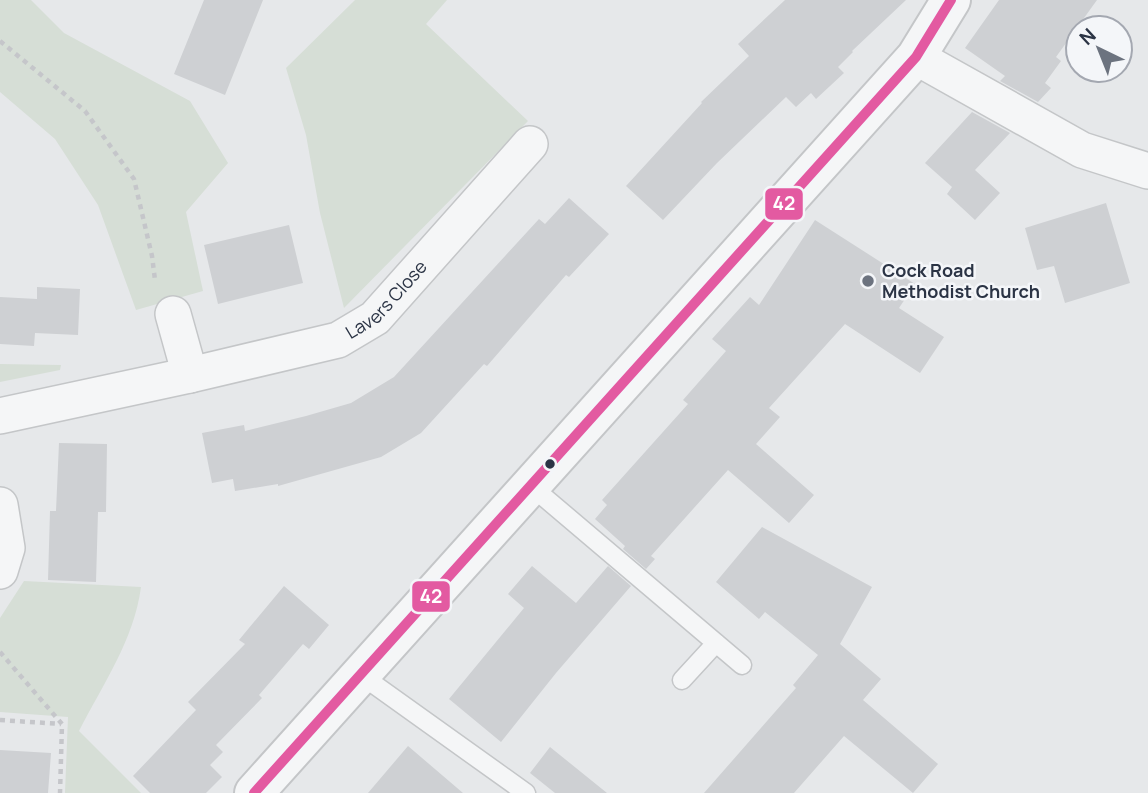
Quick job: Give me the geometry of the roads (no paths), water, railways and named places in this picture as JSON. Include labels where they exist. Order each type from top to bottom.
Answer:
[{"type":"street","points":[[254,793],[916,57],[951,0]]},
{"type":"street","points":[[916,57],[1082,149],[1148,171]]},
{"type":"street","name":"Lavers Close","points":[[0,416],[338,340],[375,318],[530,144]]},
{"type":"street","points":[[173,314],[190,375]]},
{"type":"street","points":[[0,505],[7,548],[0,571]]},
{"type":"lane","points":[[531,486],[742,665]]},
{"type":"lane","points":[[682,680],[716,642]]},
{"type":"lane","points":[[361,675],[526,793]]},
{"type":"place","name":"Cock Road Methodist Church","points":[[868,281]]}]
